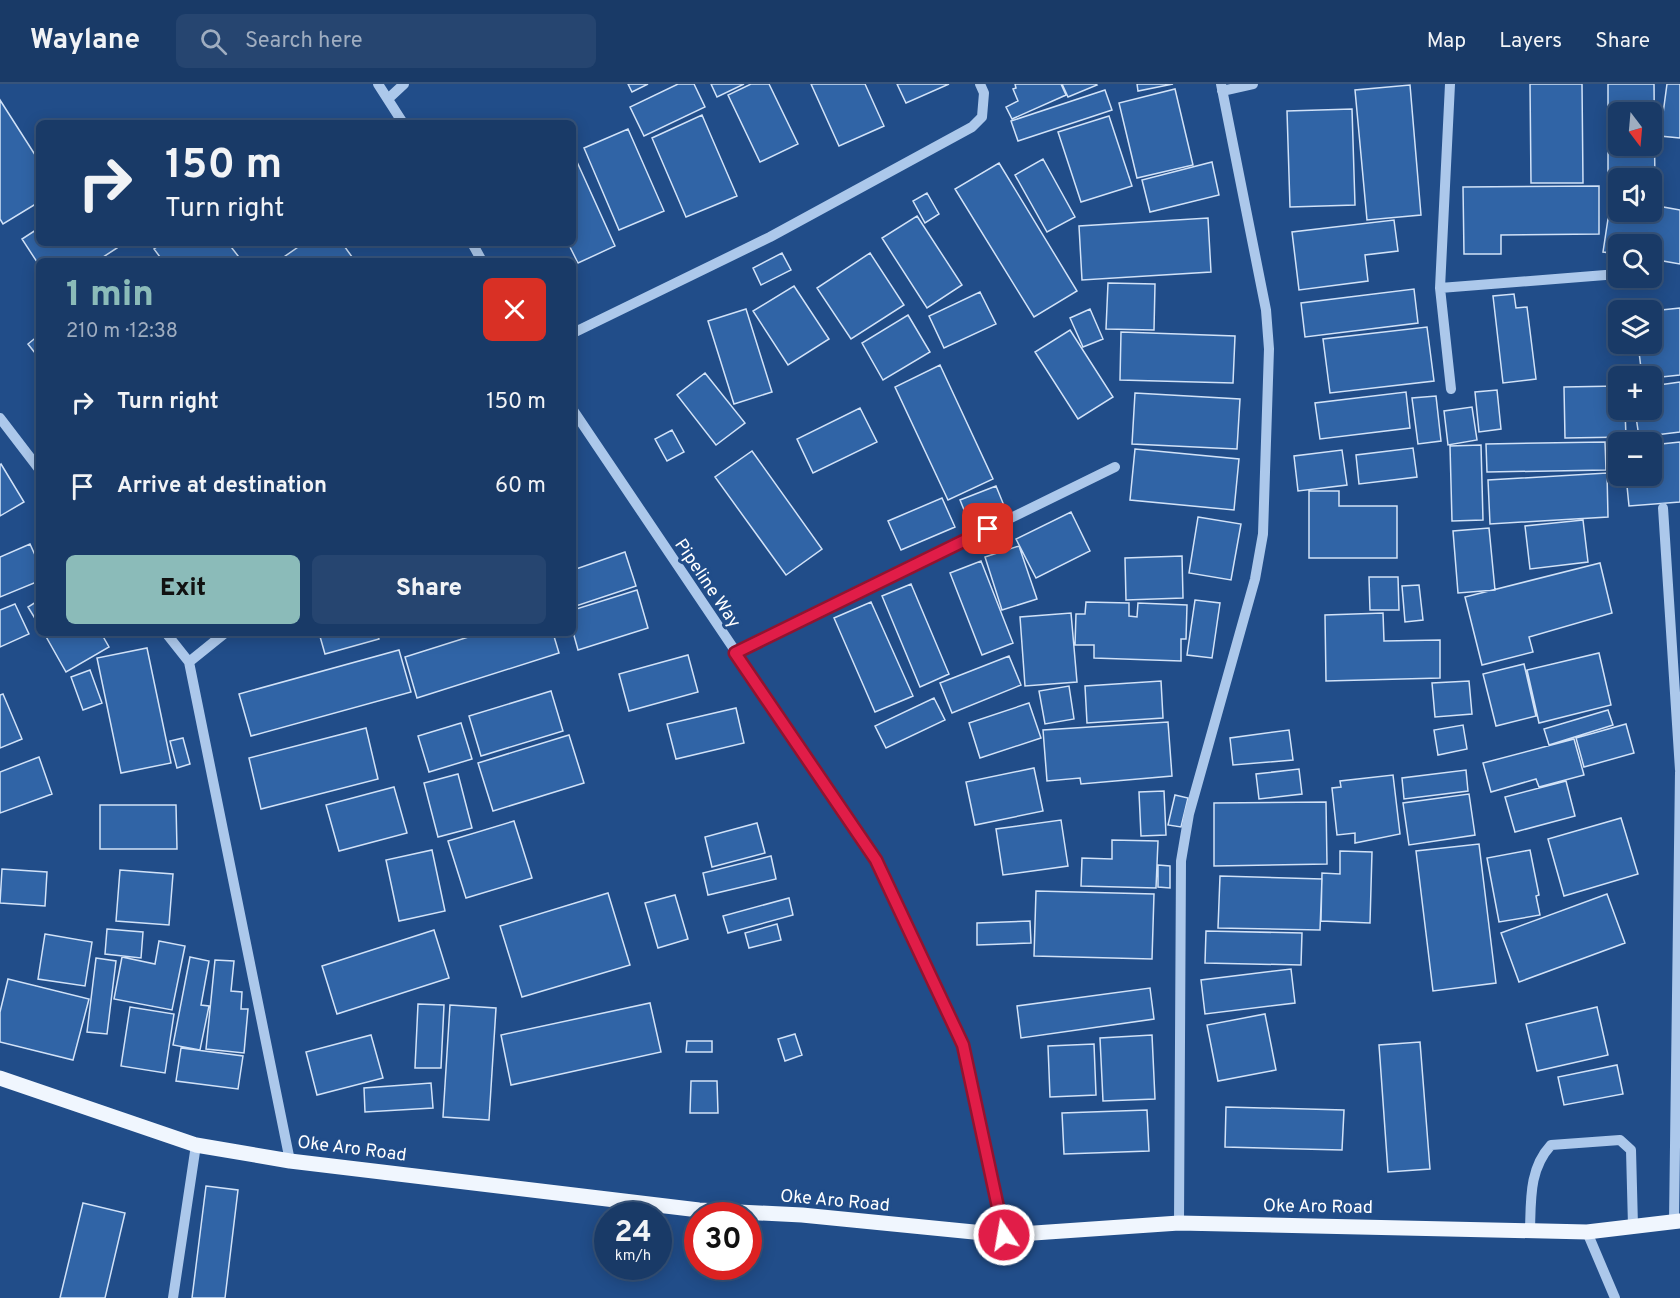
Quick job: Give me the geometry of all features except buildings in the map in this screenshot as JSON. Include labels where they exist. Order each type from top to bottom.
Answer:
[{"type":"main road","name":"Oke Aro Road","points":[[0,1078],[196,1145],[290,1161],[699,1210],[802,1215],[1004,1235],[1179,1223],[1587,1232],[1677,1221]]},
{"type":"street","points":[[378,84],[401,120]]},
{"type":"street","points":[[389,98],[404,84]]},
{"type":"street","points":[[576,332],[770,237],[972,126],[982,117],[984,93],[980,84]]},
{"type":"street","points":[[1179,1223],[1181,861],[1189,814],[1255,579],[1263,534],[1269,349],[1266,310],[1221,87],[1253,84]]},
{"type":"street","points":[[1450,84],[1440,288],[1451,388]]},
{"type":"street","points":[[1440,288],[1608,275]]},
{"type":"street","name":"Pipeline Way","points":[[576,414],[876,860],[963,1045],[1004,1235]]},
{"type":"street","points":[[0,418],[36,465]]},
{"type":"street","points":[[735,653],[1115,467]]},
{"type":"street","points":[[1663,508],[1680,771],[1677,1221]]},
{"type":"street","points":[[168,636],[189,662],[290,1161]]},
{"type":"street","points":[[189,662],[221,636]]},
{"type":"street","points":[[1530,1230],[1533,1178],[1541,1156],[1551,1145],[1602,1140],[1620,1140],[1632,1150],[1633,1226]]},
{"type":"street","points":[[173,1298],[196,1145]]},
{"type":"street","points":[[1587,1232],[1615,1298]]},
{"type":"route","points":[[988,529],[735,653],[876,860],[963,1045],[1004,1235]]}]
